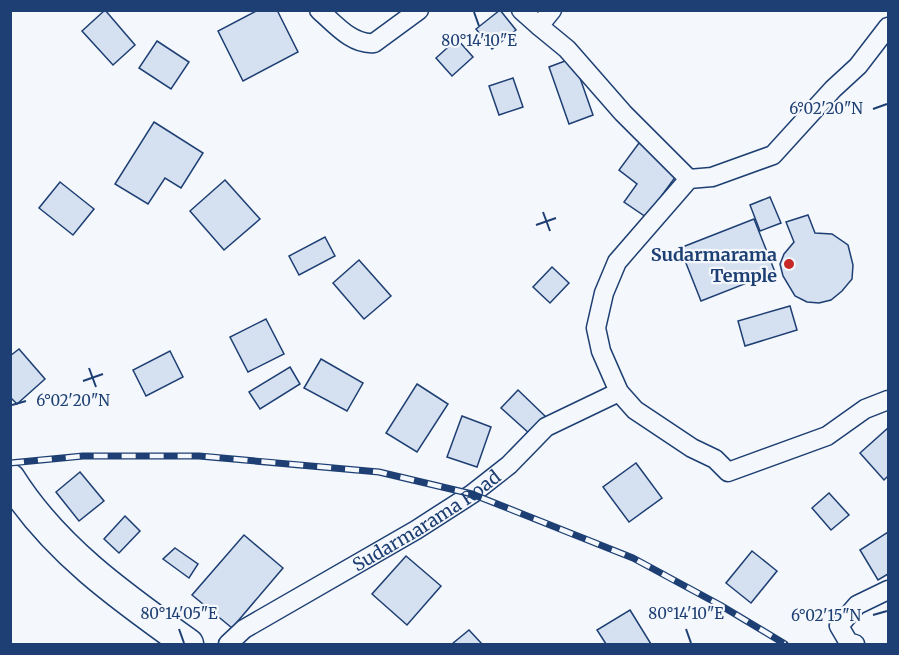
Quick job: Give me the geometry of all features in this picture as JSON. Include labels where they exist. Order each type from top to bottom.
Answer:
[{"type":"main road","points":[[10,479],[24,501],[66,549],[137,608],[188,645]]},
{"type":"street","points":[[319,10],[354,40],[366,44],[374,43],[419,10]]},
{"type":"street","points":[[521,10],[567,49],[623,113],[690,179]]},
{"type":"street","points":[[539,26],[552,10]]},
{"type":"street","points":[[888,27],[858,66],[833,89],[774,155],[712,177],[690,179],[617,262],[604,293],[596,328],[601,351],[619,392],[635,410],[692,448],[715,459],[728,472],[827,436],[865,409],[888,400]]},
{"type":"street","name":"Sudarmarama Road","points":[[228,645],[244,629],[472,495],[509,465],[546,427],[619,392]]},
{"type":"street","points":[[855,645],[849,643],[839,626],[857,605],[888,590]]},
{"type":"building","points":[[105,10],[135,45],[113,65],[82,31]]},
{"type":"building","points":[[258,10],[277,10],[298,52],[243,81],[218,31]]},
{"type":"building","points":[[500,10],[516,30],[492,49],[476,29]]},
{"type":"building","points":[[457,39],[473,57],[452,76],[436,58]]},
{"type":"building","points":[[157,41],[189,62],[171,89],[139,68]]},
{"type":"building","points":[[573,58],[593,115],[569,124],[549,67]]},
{"type":"building","points":[[513,78],[523,107],[499,115],[489,86]]},
{"type":"building","points":[[154,122],[203,153],[181,188],[165,178],[148,204],[115,184]]},
{"type":"building","points":[[639,143],[679,172],[646,217],[624,202],[637,184],[619,170]]},
{"type":"building","points":[[225,180],[260,219],[224,250],[190,211]]},
{"type":"building","points":[[60,182],[94,209],[73,235],[39,208]]},
{"type":"building","points":[[770,197],[781,223],[760,231],[750,205]]},
{"type":"building","points":[[808,215],[815,233],[832,234],[848,245],[853,265],[852,279],[842,291],[831,300],[819,303],[807,302],[795,296],[783,276],[780,264],[784,254],[794,242],[786,222]]},
{"type":"building","points":[[754,219],[775,272],[701,301],[680,248]]},
{"type":"building","points":[[325,237],[335,256],[299,275],[289,256]]},
{"type":"building","points":[[359,260],[391,296],[364,319],[333,283]]},
{"type":"building","points":[[552,267],[569,283],[550,303],[533,287]]},
{"type":"building","points":[[790,306],[797,330],[745,346],[738,321]]},
{"type":"building","points":[[266,319],[284,354],[248,372],[230,337]]},
{"type":"building","points":[[19,349],[45,379],[17,404],[10,397],[10,356]]},
{"type":"building","points":[[170,351],[183,377],[146,396],[133,370]]},
{"type":"building","points":[[321,359],[363,383],[347,411],[304,388]]},
{"type":"building","points":[[290,367],[300,384],[260,409],[249,392]]},
{"type":"building","points":[[417,384],[448,404],[417,452],[386,433]]},
{"type":"building","points":[[518,390],[546,417],[530,434],[501,408]]},
{"type":"building","points":[[462,416],[491,427],[477,467],[447,457]]},
{"type":"building","points":[[888,428],[888,476],[884,480],[860,453]]},
{"type":"building","points":[[636,463],[662,498],[629,522],[603,487]]},
{"type":"building","points":[[80,472],[104,501],[79,521],[56,492]]},
{"type":"building","points":[[829,493],[849,515],[831,530],[812,508]]},
{"type":"building","points":[[125,516],[140,531],[119,553],[104,539]]},
{"type":"building","points":[[888,532],[888,574],[878,580],[860,550]]},
{"type":"building","points":[[244,535],[283,568],[232,628],[192,595]]},
{"type":"building","points":[[175,548],[198,564],[189,578],[163,559]]},
{"type":"building","points":[[752,551],[777,571],[751,603],[726,583]]},
{"type":"building","points":[[406,556],[441,586],[407,625],[372,594]]},
{"type":"building","points":[[630,610],[651,644],[606,644],[597,630]]},
{"type":"building","points":[[469,630],[482,644],[452,644]]},
{"type":"railway","points":[[10,463],[83,456],[199,456],[379,472],[472,494],[633,558],[720,605],[785,644]]},
{"type":"place","name":"Sudarmarama Temple","points":[[789,264]]}]
